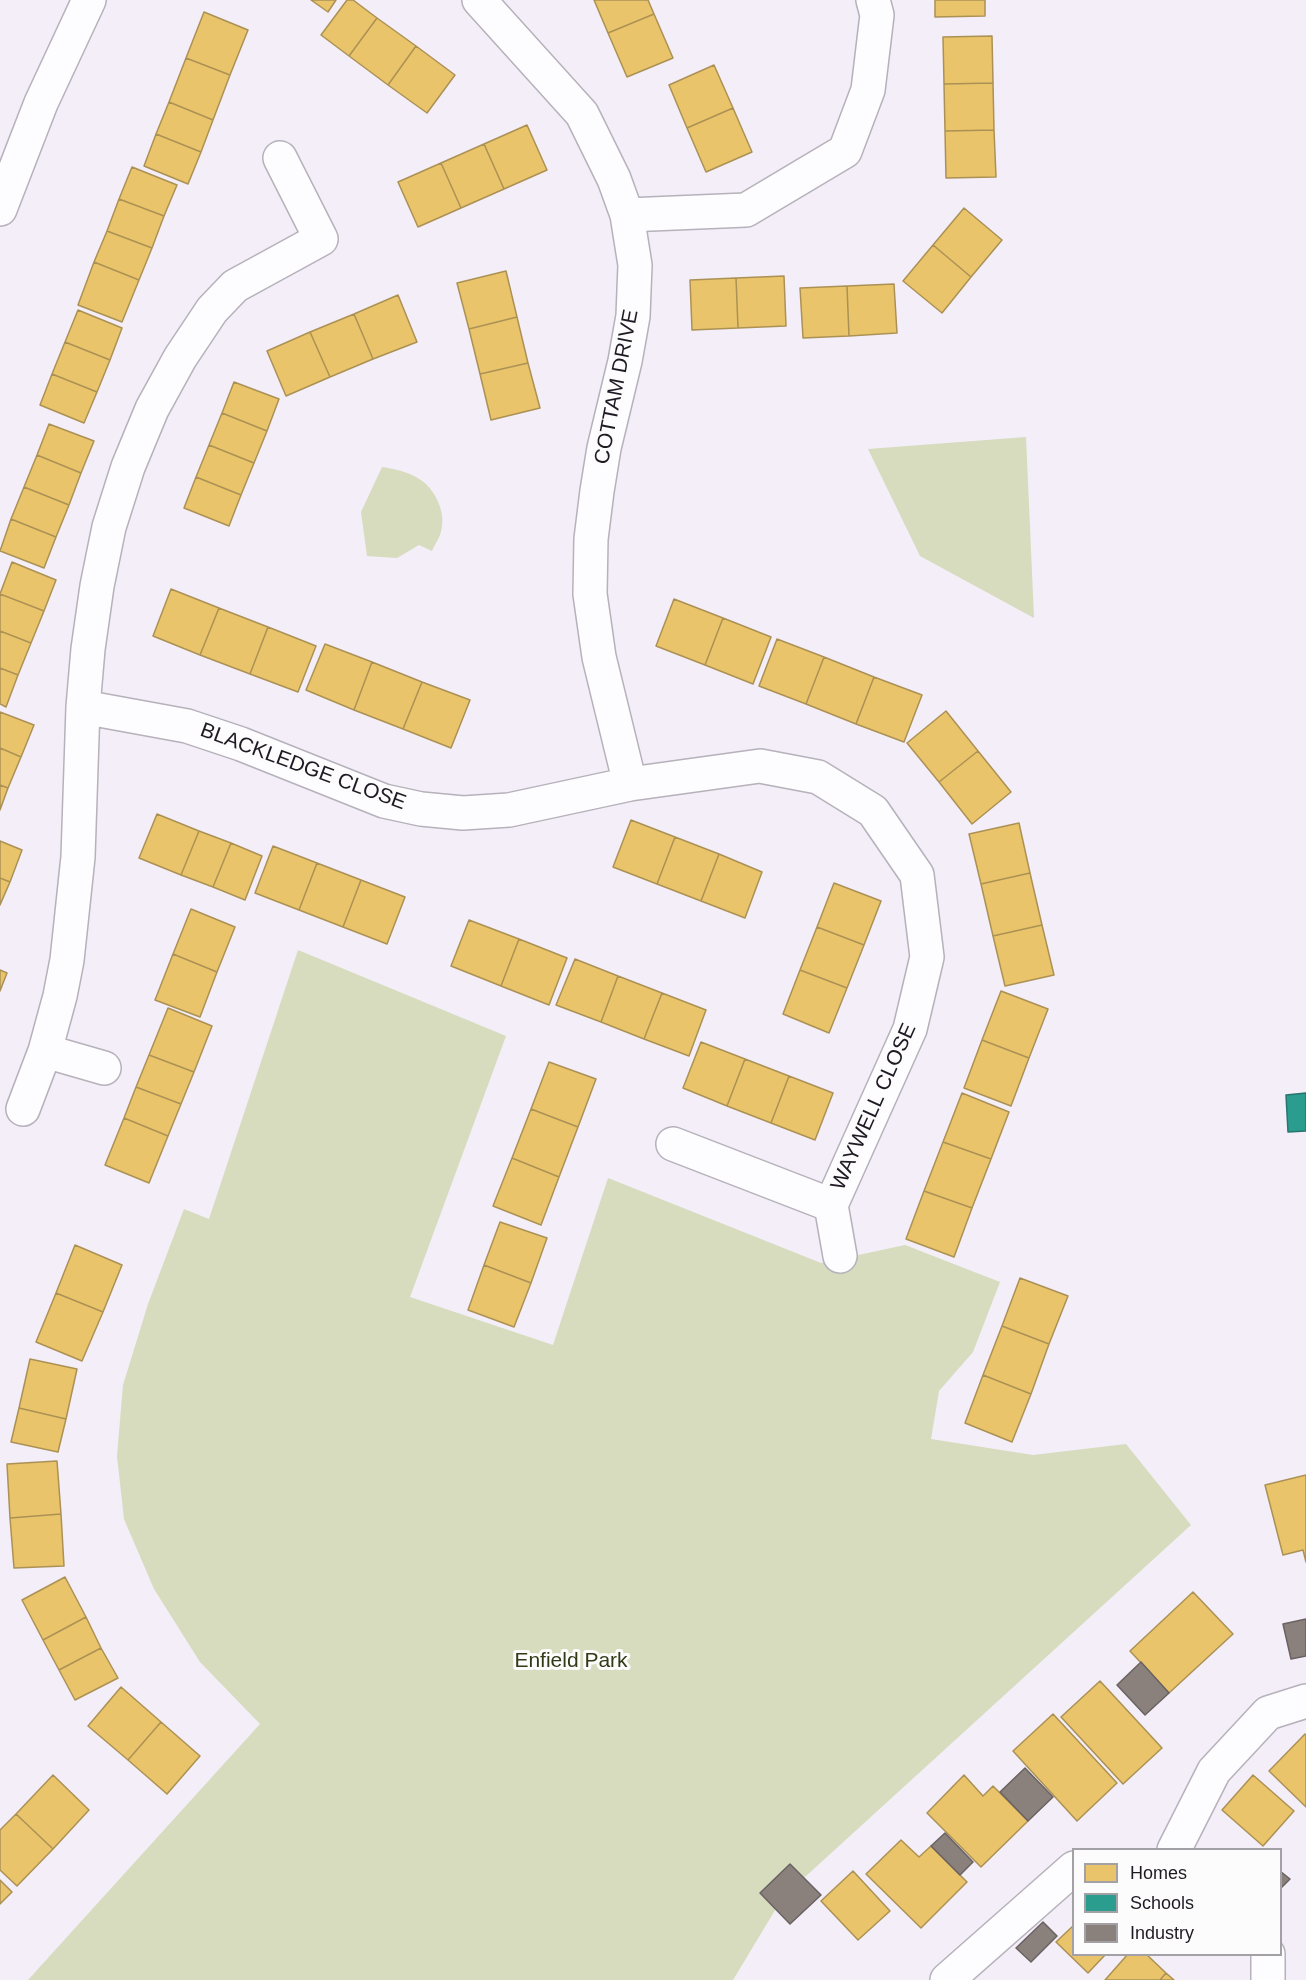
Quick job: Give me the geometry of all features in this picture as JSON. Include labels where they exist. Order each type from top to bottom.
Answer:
[{"type":"street","points":[[0,209],[40,103],[89,0]]},
{"type":"street","name":"COTTAM DRIVE","points":[[479,0],[582,114],[614,179],[627,215],[635,265],[633,316],[625,361],[604,448],[597,491],[591,539],[590,594],[599,657],[630,784]]},
{"type":"street","points":[[627,215],[746,210],[845,151],[868,90],[877,15],[873,0]]},
{"type":"street","points":[[23,1109],[45,1051],[67,960],[78,857],[83,707],[88,649],[97,586],[109,527],[128,467],[152,409],[180,358],[212,310],[235,286],[321,240],[280,158]]},
{"type":"street","name":"BLACKLEDGE CLOSE","points":[[83,707],[187,726],[241,744],[384,801],[422,809],[463,813],[509,810],[630,784]]},
{"type":"street","name":"WAYWELL CLOSE","points":[[630,784],[760,766],[818,777],[873,812],[917,875],[927,957],[910,1029],[831,1205],[840,1256]]},
{"type":"street","points":[[45,1051],[104,1068]]},
{"type":"street","name":"WAYWELL CLOSE","points":[[673,1144],[831,1205]]},
{"type":"street","points":[[1175,1848],[1214,1771],[1269,1713],[1306,1701]]},
{"type":"street","points":[[947,1980],[1072,1870]]},
{"type":"street","points":[[1268,1956],[1268,1980]]},
{"type":"green space","points":[[1026,437],[1034,618],[920,556],[868,449]]},
{"type":"green space","points":[[382,467],[418,478],[436,497],[441,510],[442,525],[432,551],[419,545],[397,558],[367,556],[361,512]]},
{"type":"green space","name":"Enfield Park","points":[[298,950],[506,1036],[410,1297],[553,1345],[608,1178],[821,1263],[905,1245],[1000,1282],[973,1352],[939,1391],[931,1439],[1033,1455],[1126,1444],[1191,1525],[783,1897],[733,1980],[28,1980],[260,1724],[200,1662],[154,1589],[124,1519],[117,1456],[123,1385],[148,1304],[184,1209],[209,1219]]},
{"type":"building: Homes","points":[[311,0],[336,0],[328,12]]},
{"type":"building: Homes","points":[[347,0],[353,0],[377,18],[349,56],[321,35]]},
{"type":"building: Homes","points":[[594,0],[648,0],[654,14],[608,33]]},
{"type":"building: Homes","points":[[935,0],[985,0],[985,16],[935,17]]},
{"type":"building: Homes","points":[[204,12],[248,30],[230,75],[186,58]]},
{"type":"building: Homes","points":[[654,14],[673,58],[627,77],[608,33]]},
{"type":"building: Homes","points":[[377,18],[416,46],[388,85],[349,56]]},
{"type":"building: Homes","points":[[992,36],[993,83],[944,84],[943,37]]},
{"type":"building: Homes","points":[[416,46],[455,75],[427,113],[388,85]]},
{"type":"building: Homes","points":[[186,58],[230,75],[213,120],[169,102]]},
{"type":"building: Homes","points":[[714,65],[733,108],[687,128],[669,85]]},
{"type":"building: Homes","points":[[993,83],[994,130],[945,131],[944,84]]},
{"type":"building: Homes","points":[[169,102],[213,120],[201,152],[156,134]]},
{"type":"building: Homes","points":[[733,108],[752,152],[706,172],[687,128]]},
{"type":"building: Homes","points":[[527,125],[547,170],[504,189],[484,144]]},
{"type":"building: Homes","points":[[994,130],[996,177],[946,178],[945,131]]},
{"type":"building: Homes","points":[[156,134],[201,152],[188,184],[144,166]]},
{"type":"building: Homes","points":[[484,144],[504,189],[461,208],[441,163]]},
{"type":"building: Homes","points":[[441,163],[461,208],[418,227],[398,182]]},
{"type":"building: Homes","points":[[132,167],[177,185],[164,216],[119,199]]},
{"type":"building: Homes","points":[[119,199],[164,216],[152,248],[107,231]]},
{"type":"building: Homes","points":[[964,208],[1002,240],[971,277],[933,245]]},
{"type":"building: Homes","points":[[107,231],[152,248],[139,280],[94,262]]},
{"type":"building: Homes","points":[[933,245],[971,277],[942,313],[903,281]]},
{"type":"building: Homes","points":[[94,262],[139,280],[122,322],[78,305]]},
{"type":"building: Homes","points":[[506,271],[517,317],[469,329],[457,283]]},
{"type":"building: Homes","points":[[784,276],[786,326],[738,328],[736,278]]},
{"type":"building: Homes","points":[[736,278],[738,328],[692,330],[690,280]]},
{"type":"building: Homes","points":[[894,284],[897,333],[849,336],[847,286]]},
{"type":"building: Homes","points":[[847,286],[849,336],[803,338],[800,288]]},
{"type":"building: Homes","points":[[398,295],[417,342],[373,359],[354,314]]},
{"type":"building: Homes","points":[[78,310],[122,328],[110,360],[65,342]]},
{"type":"building: Homes","points":[[354,314],[373,359],[330,377],[310,332]]},
{"type":"building: Homes","points":[[517,317],[528,363],[480,374],[469,329]]},
{"type":"building: Homes","points":[[310,332],[330,377],[286,396],[267,351]]},
{"type":"building: Homes","points":[[65,342],[110,360],[97,392],[52,374]]},
{"type":"building: Homes","points":[[528,363],[540,408],[491,420],[480,374]]},
{"type":"building: Homes","points":[[52,374],[97,392],[84,423],[40,405]]},
{"type":"building: Homes","points":[[234,382],[279,399],[267,431],[222,413]]},
{"type":"building: Homes","points":[[222,413],[267,431],[254,463],[209,445]]},
{"type":"building: Homes","points":[[49,424],[94,441],[81,473],[37,455]]},
{"type":"building: Homes","points":[[209,445],[254,463],[241,495],[196,477]]},
{"type":"building: Homes","points":[[37,455],[81,473],[69,505],[24,487]]},
{"type":"building: Homes","points":[[196,477],[241,495],[229,526],[184,508]]},
{"type":"building: Homes","points":[[24,487],[69,505],[56,537],[11,519]]},
{"type":"building: Homes","points":[[11,519],[56,537],[44,568],[0,551]]},
{"type":"building: Homes","points":[[12,562],[56,580],[44,611],[0,594]]},
{"type":"building: Homes","points":[[171,589],[219,608],[200,655],[153,636]]},
{"type":"building: Homes","points":[[0,594],[44,611],[31,643],[0,631]]},
{"type":"building: Homes","points":[[674,599],[723,618],[705,665],[656,646]]},
{"type":"building: Homes","points":[[219,608],[268,627],[250,674],[200,655]]},
{"type":"building: Homes","points":[[723,618],[771,637],[753,684],[705,665]]},
{"type":"building: Homes","points":[[268,627],[316,646],[298,692],[250,674]]},
{"type":"building: Homes","points":[[0,631],[31,643],[18,675],[0,668]]},
{"type":"building: Homes","points":[[777,639],[824,657],[806,704],[759,686]]},
{"type":"building: Homes","points":[[325,644],[372,662],[354,710],[306,690]]},
{"type":"building: Homes","points":[[824,657],[874,677],[856,724],[806,704]]},
{"type":"building: Homes","points":[[372,662],[422,682],[403,729],[354,710]]},
{"type":"building: Homes","points":[[0,668],[18,675],[6,707],[0,704]]},
{"type":"building: Homes","points":[[874,677],[922,695],[904,742],[856,724]]},
{"type":"building: Homes","points":[[422,682],[470,700],[451,748],[403,729]]},
{"type":"building: Homes","points":[[946,711],[978,751],[939,782],[907,743]]},
{"type":"building: Homes","points":[[0,712],[34,725],[21,757],[0,748]]},
{"type":"building: Homes","points":[[0,748],[21,757],[8,788],[0,785]]},
{"type":"building: Homes","points":[[978,751],[1011,792],[972,824],[939,782]]},
{"type":"building: Homes","points":[[0,785],[8,788],[0,810]]},
{"type":"building: Homes","points":[[157,814],[199,831],[181,875],[139,858]]},
{"type":"building: Homes","points":[[631,820],[675,837],[657,884],[613,867]]},
{"type":"building: Homes","points":[[1019,823],[1030,873],[981,884],[969,834]]},
{"type":"building: Homes","points":[[199,831],[231,843],[213,887],[181,875]]},
{"type":"building: Homes","points":[[675,837],[719,854],[701,901],[657,884]]},
{"type":"building: Homes","points":[[0,841],[22,850],[10,882],[0,878]]},
{"type":"building: Homes","points":[[231,843],[262,856],[245,900],[213,887]]},
{"type":"building: Homes","points":[[273,846],[317,863],[299,910],[255,893]]},
{"type":"building: Homes","points":[[719,854],[762,872],[745,918],[701,901]]},
{"type":"building: Homes","points":[[317,863],[361,880],[343,927],[299,910]]},
{"type":"building: Homes","points":[[1030,873],[1042,925],[993,936],[981,884]]},
{"type":"building: Homes","points":[[0,878],[10,882],[0,905]]},
{"type":"building: Homes","points":[[361,880],[405,897],[387,944],[343,927]]},
{"type":"building: Homes","points":[[834,883],[881,901],[864,945],[817,927]]},
{"type":"building: Homes","points":[[191,909],[235,927],[217,972],[173,954]]},
{"type":"building: Homes","points":[[469,920],[519,939],[501,986],[451,966]]},
{"type":"building: Homes","points":[[1042,925],[1054,975],[1005,986],[993,936]]},
{"type":"building: Homes","points":[[817,927],[864,945],[847,988],[800,970]]},
{"type":"building: Homes","points":[[519,939],[567,958],[549,1005],[501,986]]},
{"type":"building: Homes","points":[[173,954],[217,972],[200,1017],[155,1000]]},
{"type":"building: Homes","points":[[575,959],[618,976],[601,1022],[556,1005]]},
{"type":"building: Homes","points":[[0,970],[7,973],[0,991]]},
{"type":"building: Homes","points":[[800,970],[847,988],[829,1033],[783,1014]]},
{"type":"building: Homes","points":[[618,976],[662,993],[644,1039],[601,1022]]},
{"type":"building: Homes","points":[[1001,991],[1048,1009],[1029,1058],[982,1040]]},
{"type":"building: Homes","points":[[662,993],[706,1010],[689,1056],[644,1039]]},
{"type":"building: Homes","points":[[168,1008],[212,1026],[194,1072],[149,1055]]},
{"type":"building: Homes","points":[[982,1040],[1029,1058],[1011,1106],[964,1088]]},
{"type":"building: Homes","points":[[701,1042],[745,1059],[727,1106],[683,1088]]},
{"type":"building: Homes","points":[[149,1055],[194,1072],[181,1104],[136,1087]]},
{"type":"building: Homes","points":[[745,1059],[789,1076],[771,1123],[727,1106]]},
{"type":"building: Homes","points":[[549,1062],[596,1079],[578,1127],[531,1109]]},
{"type":"building: Homes","points":[[789,1076],[833,1093],[815,1140],[771,1123]]},
{"type":"building: Homes","points":[[136,1087],[181,1104],[168,1136],[124,1118]]},
{"type":"building: Homes","points":[[962,1093],[1009,1112],[991,1159],[943,1142]]},
{"type":"building: Homes","points":[[531,1109],[578,1127],[559,1177],[512,1158]]},
{"type":"building: Homes","points":[[124,1118],[168,1136],[149,1183],[105,1165]]},
{"type":"building: Homes","points":[[943,1142],[991,1159],[972,1208],[924,1191]]},
{"type":"building: Homes","points":[[512,1158],[559,1177],[541,1225],[493,1206]]},
{"type":"building: Homes","points":[[924,1191],[972,1208],[954,1257],[906,1239]]},
{"type":"building: Homes","points":[[500,1222],[547,1238],[531,1283],[484,1265]]},
{"type":"building: Homes","points":[[75,1245],[122,1265],[103,1312],[56,1293]]},
{"type":"building: Homes","points":[[484,1265],[531,1283],[514,1327],[468,1310]]},
{"type":"building: Homes","points":[[1020,1278],[1068,1296],[1049,1344],[1002,1326]]},
{"type":"building: Homes","points":[[56,1293],[103,1312],[82,1361],[36,1342]]},
{"type":"building: Homes","points":[[1002,1326],[1049,1344],[1031,1394],[983,1375]]},
{"type":"building: Homes","points":[[30,1359],[77,1369],[66,1419],[19,1408]]},
{"type":"building: Homes","points":[[983,1375],[1031,1394],[1012,1442],[965,1423]]},
{"type":"building: Homes","points":[[19,1408],[66,1419],[58,1452],[11,1442]]},
{"type":"building: Homes","points":[[57,1461],[61,1514],[10,1518],[7,1464]]},
{"type":"building: Homes","points":[[1306,1475],[1306,1562],[1303,1550],[1283,1555],[1265,1485]]},
{"type":"building: Homes","points":[[61,1514],[64,1566],[14,1568],[10,1518]]},
{"type":"building: Homes","points":[[65,1577],[86,1617],[43,1640],[22,1600]]},
{"type":"building: Homes","points":[[1193,1592],[1233,1634],[1169,1693],[1130,1651]]},
{"type":"building: Homes","points":[[86,1617],[101,1648],[59,1670],[43,1640]]},
{"type":"building: Homes","points":[[101,1648],[118,1678],[75,1700],[59,1670]]},
{"type":"building: Homes","points":[[1100,1681],[1162,1748],[1123,1784],[1061,1717]]},
{"type":"building: Homes","points":[[121,1687],[161,1722],[128,1760],[88,1726]]},
{"type":"building: Homes","points":[[1053,1714],[1117,1783],[1077,1821],[1013,1751]]},
{"type":"building: Homes","points":[[161,1722],[200,1756],[167,1794],[128,1760]]},
{"type":"building: Homes","points":[[1306,1735],[1306,1807],[1269,1771]]},
{"type":"building: Homes","points":[[53,1775],[89,1810],[53,1849],[16,1814]]},
{"type":"building: Homes","points":[[964,1775],[983,1796],[993,1786],[1028,1821],[981,1867],[927,1813]]},
{"type":"building: Homes","points":[[1253,1775],[1294,1811],[1263,1846],[1222,1810]]},
{"type":"building: Homes","points":[[16,1814],[53,1849],[17,1886],[0,1870],[0,1830]]},
{"type":"building: Homes","points":[[901,1840],[919,1857],[931,1846],[967,1882],[921,1928],[866,1874]]},
{"type":"building: Homes","points":[[853,1871],[890,1911],[858,1940],[821,1901]]},
{"type":"building: Homes","points":[[0,1880],[12,1892],[0,1904]]},
{"type":"building: Homes","points":[[1072,1927],[1072,1956],[1104,1956],[1088,1973],[1056,1942]]},
{"type":"building: Homes","points":[[1126,1956],[1148,1956],[1166,1973],[1160,1980],[1105,1980]]},
{"type":"building: Homes","points":[[1166,1973],[1174,1980],[1160,1980]]},
{"type":"building: Schools","points":[[1306,1093],[1306,1131],[1288,1132],[1286,1095]]},
{"type":"building: Industry","points":[[1306,1619],[1306,1656],[1291,1659],[1283,1624]]},
{"type":"building: Industry","points":[[1141,1662],[1169,1693],[1145,1715],[1117,1685]]},
{"type":"building: Industry","points":[[1025,1768],[1053,1797],[1028,1821],[1000,1792]]},
{"type":"building: Industry","points":[[945,1833],[973,1862],[960,1875],[931,1846]]},
{"type":"building: Industry","points":[[790,1864],[821,1895],[790,1924],[760,1893]]},
{"type":"building: Industry","points":[[1282,1873],[1290,1879],[1282,1887]]},
{"type":"building: Industry","points":[[1043,1922],[1057,1936],[1031,1962],[1016,1948]]}]
